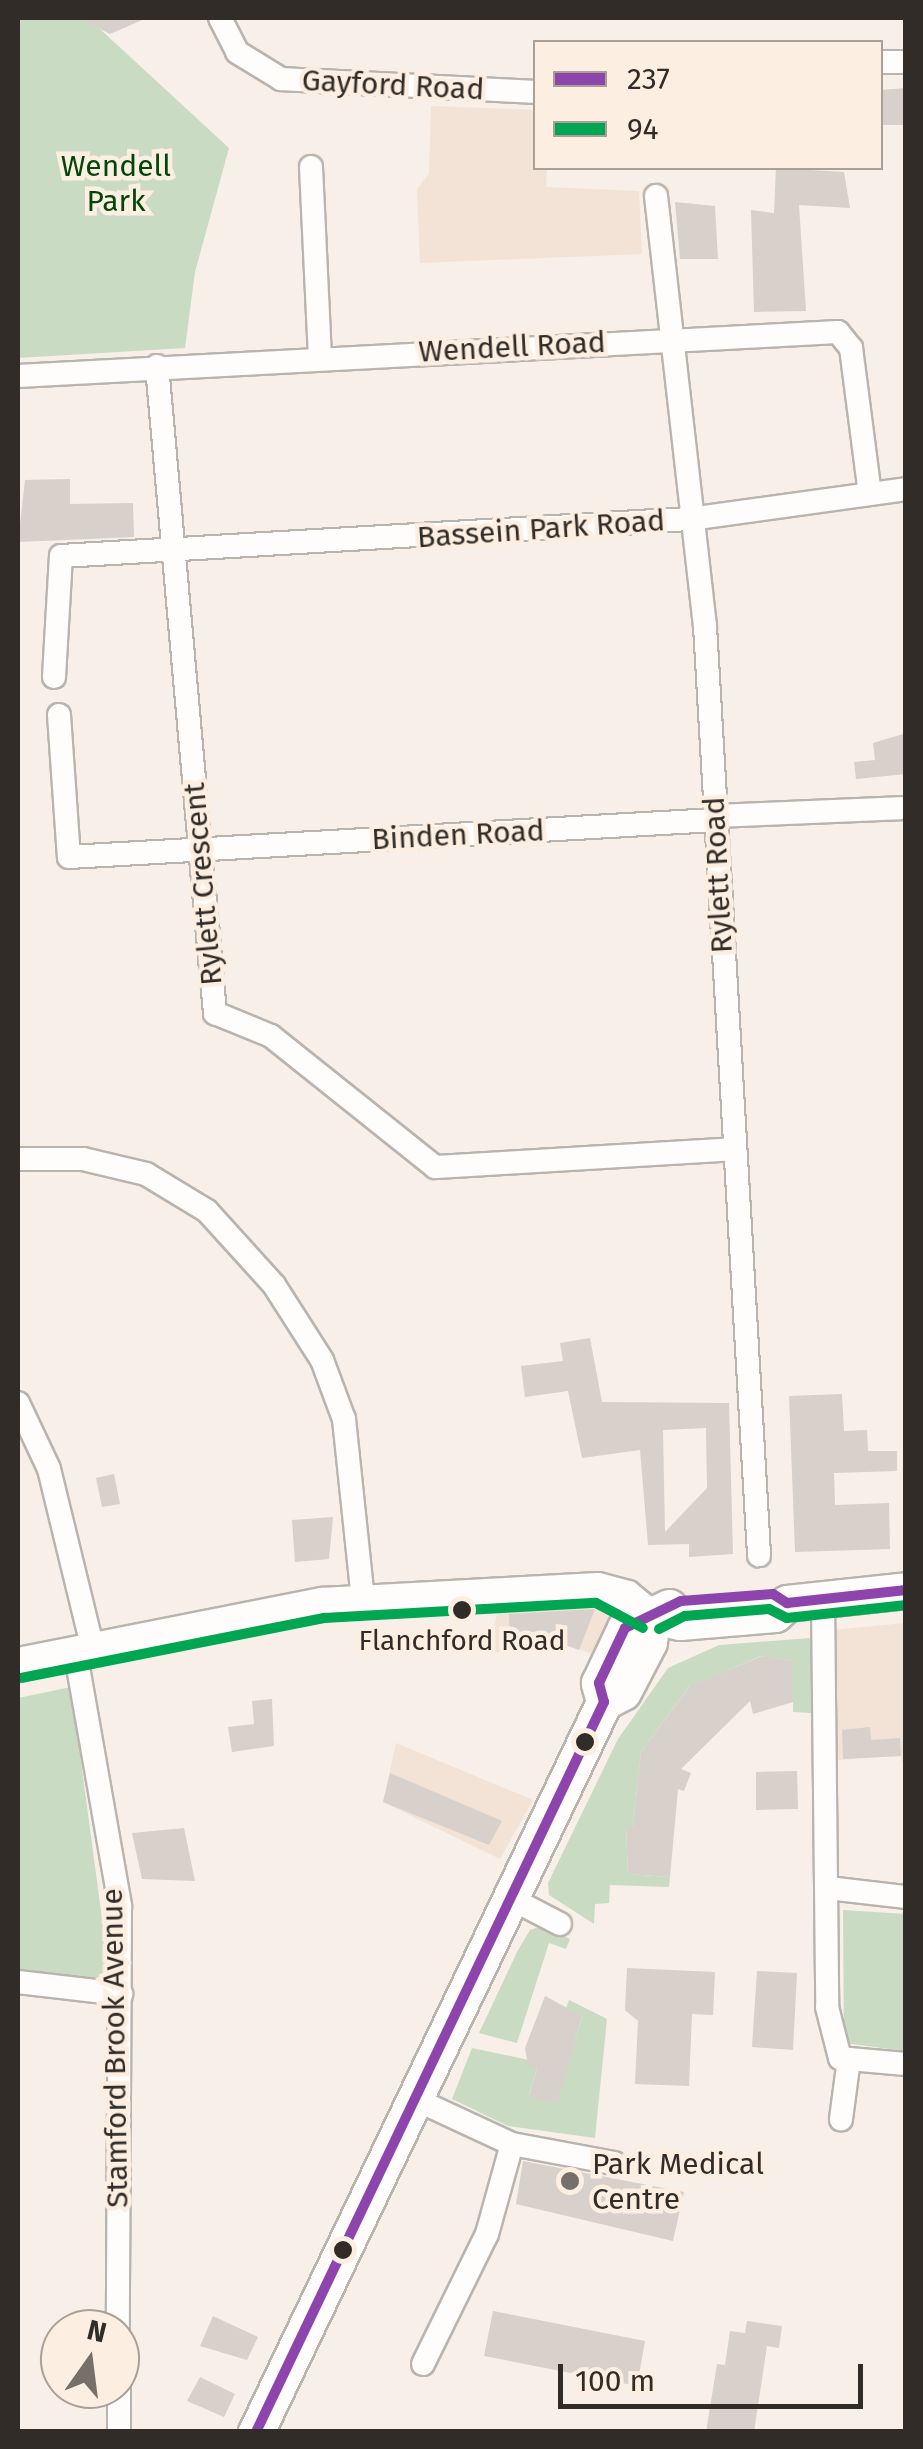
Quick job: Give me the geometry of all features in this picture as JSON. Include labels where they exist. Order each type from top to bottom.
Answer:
[{"type":"main road","points":[[18,1663],[239,1614],[363,1600],[598,1588],[627,1596],[652,1616],[774,1614],[787,1603],[906,1590]]},
{"type":"main road","points":[[256,2432],[604,1702],[623,1692],[649,1642],[652,1616]]},
{"type":"street","name":"Gayford Road","points":[[220,18],[237,52],[280,79],[533,92]]},
{"type":"street","points":[[311,167],[320,357]]},
{"type":"street","name":"Rylett Road","points":[[656,196],[666,338],[690,519],[715,818],[759,1555]]},
{"type":"street","name":"Wendell Road","points":[[18,376],[666,338],[846,336],[870,494]]},
{"type":"street","name":"Rylett Crescent","points":[[157,366],[216,1013],[271,1036],[424,1162],[734,1149]]},
{"type":"street","name":"Bassein Park Road","points":[[54,677],[61,556],[174,555],[690,519],[906,489]]},
{"type":"street","name":"Binden Road","points":[[59,714],[70,857],[906,808]]},
{"type":"street","points":[[18,1159],[104,1162],[166,1184],[207,1212],[274,1286],[322,1360],[344,1419],[363,1600]]},
{"type":"street","name":"Stamford Brook Avenue","points":[[18,1403],[49,1469],[84,1648],[120,1906],[118,2309]]},
{"type":"street","points":[[823,1599],[820,1741],[828,1888],[827,2007],[840,2058],[906,2064]]},
{"type":"street","points":[[828,1888],[906,1897]]},
{"type":"street","points":[[512,1900],[560,1924]]},
{"type":"street","points":[[18,1982],[121,1994]]},
{"type":"street","points":[[841,2118],[849,2059]]},
{"type":"street","points":[[417,2100],[512,2144],[614,2163]]},
{"type":"street","points":[[422,2364],[487,2234],[512,2144]]},
{"type":"shaded area","points":[[431,106],[533,110],[533,170],[547,170],[546,187],[639,191],[642,254],[420,263],[417,189],[429,174]]},
{"type":"shaded area","points":[[604,1608],[609,1618],[595,1655],[555,1641],[488,1654],[498,1610]]},
{"type":"shaded area","points":[[905,1623],[905,1769],[900,1756],[838,1760],[833,1630]]},
{"type":"shaded area","points":[[396,1743],[533,1800],[500,1859],[383,1802]]},
{"type":"green space","name":"Wendell Park","points":[[18,18],[88,18],[229,148],[195,272],[185,348],[18,358]]},
{"type":"green space","points":[[811,1638],[811,1713],[793,1712],[793,1661],[761,1656],[689,1687],[641,1752],[633,1827],[626,1828],[628,1874],[670,1877],[669,1887],[610,1885],[609,1903],[595,1904],[594,1924],[549,1895],[548,1883],[618,1739],[668,1668],[719,1645]]},
{"type":"green space","points":[[71,1687],[111,1986],[18,1975],[18,1698]]},
{"type":"green space","points":[[843,1910],[905,1914],[905,2051],[844,2043]]},
{"type":"green space","points":[[542,1926],[570,1939],[566,1949],[549,1943],[517,2043],[479,2033],[517,1952],[530,1930]]},
{"type":"green space","points":[[569,2000],[607,2019],[595,2138],[508,2126],[452,2099],[472,2048],[529,2060],[537,2068],[529,2095],[556,2103],[582,2017],[565,2011]]},
{"type":"building","points":[[79,18],[147,18],[110,34]]},
{"type":"building","points":[[906,88],[906,125],[883,125],[883,90]]},
{"type":"building","points":[[776,170],[844,172],[850,208],[799,205],[806,311],[754,312],[751,210],[774,213]]},
{"type":"building","points":[[675,202],[715,206],[718,259],[680,259]]},
{"type":"building","points":[[70,479],[70,504],[133,503],[134,537],[18,542],[25,480]]},
{"type":"building","points":[[903,734],[906,774],[856,779],[854,762],[875,760],[873,743]]},
{"type":"building","points":[[590,1338],[602,1402],[729,1403],[733,1554],[689,1557],[689,1544],[648,1545],[640,1450],[582,1458],[568,1391],[525,1397],[521,1366],[563,1361],[560,1343]],"holes":[[[706,1428],[707,1488],[665,1532],[663,1430]]]},
{"type":"building","points":[[842,1394],[844,1431],[867,1430],[868,1451],[897,1451],[897,1471],[834,1473],[835,1505],[889,1503],[890,1549],[795,1552],[789,1396]]},
{"type":"building","points":[[114,1474],[120,1504],[102,1507],[96,1478]]},
{"type":"building","points":[[333,1517],[329,1559],[295,1562],[292,1520]]},
{"type":"building","points":[[595,1609],[579,1650],[555,1641],[510,1646],[509,1614]]},
{"type":"building","points":[[762,1656],[793,1661],[793,1702],[753,1714],[750,1701],[681,1769],[691,1773],[684,1791],[678,1789],[670,1877],[628,1874],[626,1827],[633,1827],[641,1752],[690,1686]]},
{"type":"building","points":[[272,1699],[274,1746],[232,1752],[228,1727],[254,1724],[252,1701]]},
{"type":"building","points":[[870,1727],[871,1740],[900,1738],[901,1756],[843,1759],[842,1730]]},
{"type":"building","points":[[797,1771],[798,1809],[756,1810],[756,1772]]},
{"type":"building","points":[[390,1773],[502,1821],[489,1845],[383,1802]]},
{"type":"building","points":[[184,1828],[195,1881],[142,1879],[132,1833]]},
{"type":"building","points":[[627,1968],[715,1972],[713,2015],[692,2014],[689,2086],[635,2084],[638,2021],[625,2010]]},
{"type":"building","points":[[757,1971],[797,1973],[793,2050],[752,2047]]},
{"type":"building","points":[[545,1996],[582,2016],[557,2104],[529,2096],[537,2068],[528,2065],[525,2048]]},
{"type":"building","points":[[523,2161],[684,2192],[673,2241],[516,2204]]},
{"type":"building","points":[[493,2311],[645,2341],[637,2386],[484,2356]]},
{"type":"building","points":[[213,2316],[258,2337],[247,2360],[200,2346]]},
{"type":"building","points":[[747,2321],[782,2326],[779,2348],[767,2346],[754,2432],[706,2432],[717,2364],[725,2365],[730,2331],[745,2333]]},
{"type":"building","points":[[200,2377],[235,2394],[224,2417],[187,2401]]},
{"type":"transit line","name":"237","points":[[256,2432],[604,1702],[599,1683],[625,1628],[681,1601],[773,1594],[787,1603],[906,1590]]},
{"type":"transit line","name":"94","points":[[21,1678],[324,1618],[596,1603],[643,1628]]},
{"type":"transit line","name":"94","points":[[659,1629],[685,1616],[769,1609],[787,1618],[906,1605]]},
{"type":"place","name":"Flanchford Road","points":[[462,1610]]},
{"type":"place","name":"Park Medical Centre","points":[[570,2181]]}]
